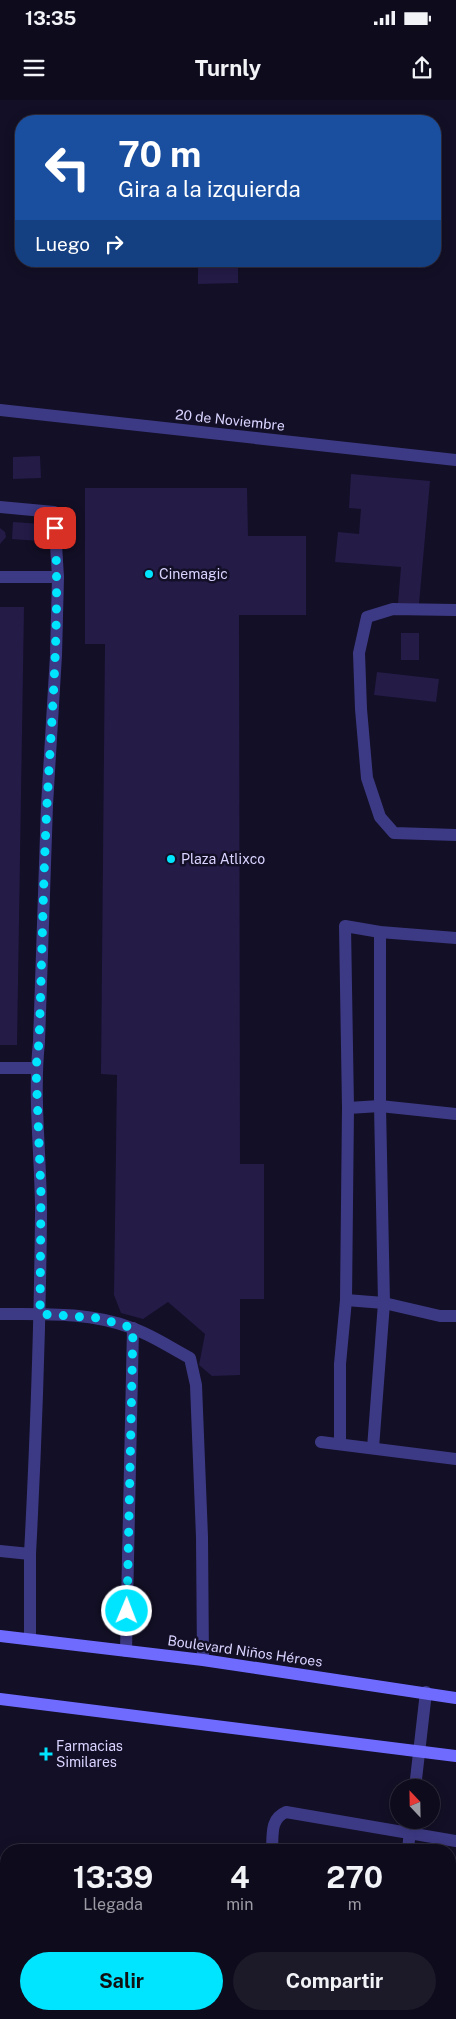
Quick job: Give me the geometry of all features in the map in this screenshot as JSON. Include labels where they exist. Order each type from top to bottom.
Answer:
[{"type":"main road","name":"Boulevard Niños Héroes","points":[[0,1636],[203,1660],[456,1698]]},
{"type":"main road","points":[[0,1699],[456,1756]]},
{"type":"street","name":"20 de Noviembre","points":[[0,410],[456,460]]},
{"type":"street","points":[[0,507],[54,512],[58,577],[56,654],[47,805],[39,1042],[36,1068],[41,1194],[40,1314],[30,1554],[30,1639]]},
{"type":"street","points":[[0,577],[58,577]]},
{"type":"street","points":[[456,610],[393,609],[367,617],[358,653],[367,778],[380,817],[394,833],[456,835]]},
{"type":"street","points":[[340,1444],[340,1364],[346,1300],[348,1108],[345,926],[380,932],[456,938]]},
{"type":"street","points":[[373,1448],[384,1302],[380,1106],[380,932]]},
{"type":"street","points":[[0,1068],[36,1068]]},
{"type":"street","points":[[348,1108],[380,1106],[456,1114]]},
{"type":"street","points":[[346,1300],[384,1302],[440,1316],[456,1316]]},
{"type":"street","points":[[0,1314],[40,1314],[98,1318],[133,1328],[190,1358],[196,1385],[202,1537],[203,1660]]},
{"type":"street","points":[[126,1651],[133,1328]]},
{"type":"street","points":[[321,1442],[456,1459]]},
{"type":"street","points":[[0,1551],[30,1554]]},
{"type":"street","points":[[416,1779],[426,1692]]},
{"type":"street","points":[[272,1844],[274,1822],[278,1816],[286,1812],[409,1834],[456,1840]]},
{"type":"street","points":[[408,1844],[410,1829]]},
{"type":"building","points":[[198,267],[238,267],[238,283],[198,284]]},
{"type":"building","points":[[40,456],[41,478],[13,479],[13,457]]},
{"type":"building","points":[[351,474],[430,481],[419,604],[398,603],[401,567],[335,562],[338,532],[359,534],[361,509],[349,508]]},
{"type":"building","name":"Plaza Atlixco","points":[[85,488],[247,488],[248,536],[306,536],[306,615],[239,615],[240,1164],[264,1164],[264,1299],[240,1299],[240,1375],[212,1376],[199,1365],[205,1334],[168,1302],[143,1319],[121,1313],[114,1295],[117,1075],[101,1074],[105,644],[85,644]]},
{"type":"building","points":[[13,522],[41,524],[39,541],[12,539]]},
{"type":"building","points":[[0,528],[5,532],[6,537],[0,544]]},
{"type":"building","points":[[0,607],[24,607],[17,1045],[0,1045]]},
{"type":"building","points":[[401,633],[419,633],[419,660],[401,660]]},
{"type":"building","points":[[377,672],[439,679],[436,702],[374,695]]},
{"type":"place","name":"Cinemagic","points":[[149,574]]},
{"type":"place","name":"Plaza Atlixco","points":[[171,859]]},
{"type":"place","name":"Farmacias Similares","points":[[46,1754]]},
{"type":"route","points":[[55,528],[58,577],[56,654],[47,805],[39,1042],[36,1068],[41,1194],[40,1314],[98,1318],[133,1328],[127,1611]]}]
